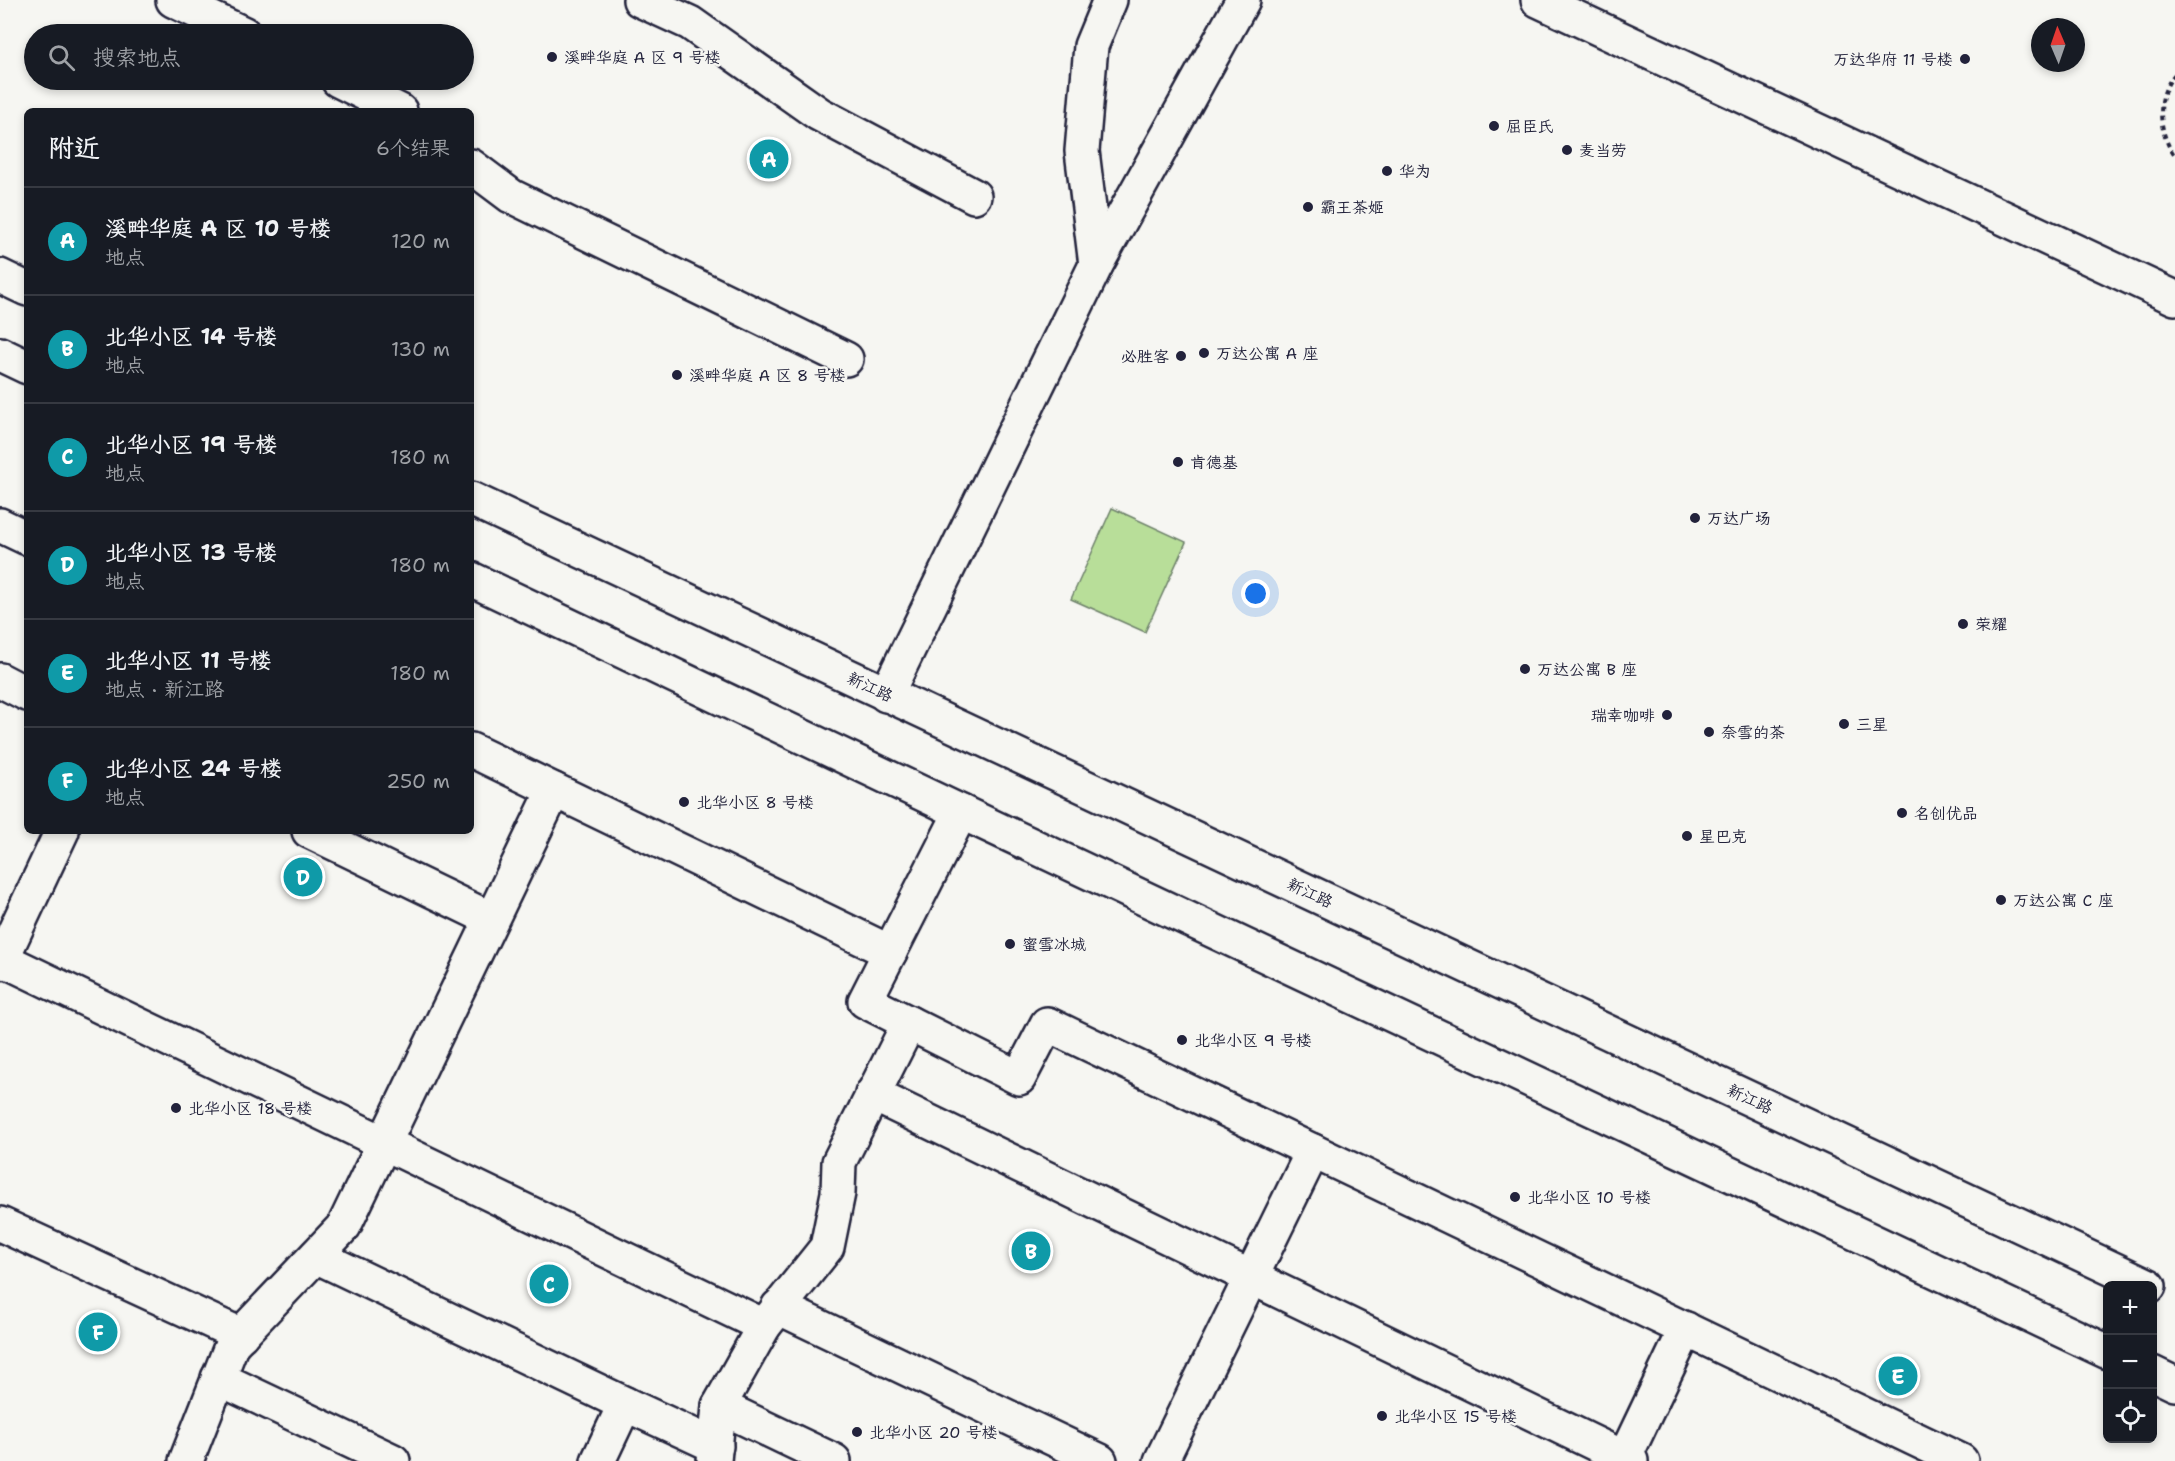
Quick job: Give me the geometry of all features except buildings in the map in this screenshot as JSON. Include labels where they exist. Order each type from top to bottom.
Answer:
[{"type":"street","points":[[173,0],[223,24]]},
{"type":"street","points":[[640,0],[690,23],[819,114],[974,196]]},
{"type":"street","points":[[1096,265],[1082,151],[1091,45],[1110,0]]},
{"type":"street","points":[[886,695],[1096,265],[1244,0]]},
{"type":"street","points":[[1538,0],[2175,298]]},
{"type":"street","points":[[358,90],[394,108]]},
{"type":"street","points":[[474,168],[511,196],[846,359]]},
{"type":"street","points":[[0,276],[24,288]]},
{"type":"street","points":[[0,354],[24,366]]},
{"type":"street","name":"新江路","points":[[474,500],[2140,1281]]},
{"type":"street","points":[[0,525],[24,536]]},
{"type":"street","points":[[474,580],[2103,1350]]},
{"type":"street","points":[[0,680],[24,692]]},
{"type":"street","points":[[474,751],[890,952]]},
{"type":"street","points":[[186,1461],[232,1344],[344,1226],[554,790]]},
{"type":"street","points":[[961,812],[866,1001],[1019,1078],[1047,1024],[1961,1461]]},
{"type":"street","points":[[61,834],[1,960],[384,1143],[771,1317],[1100,1461]]},
{"type":"street","points":[[315,834],[491,919]]},
{"type":"street","points":[[316,1256],[625,1404],[715,1454],[719,1406],[771,1317],[827,1247],[838,1193],[839,1162],[909,1023]]},
{"type":"street","points":[[872,1094],[1626,1460],[1686,1329]]},
{"type":"street","points":[[1161,1461],[1313,1151]]},
{"type":"street","points":[[0,1224],[241,1335]]},
{"type":"street","name":"新江路","points":[[2157,1289],[2175,1298]]},
{"type":"street","points":[[2157,1375],[2175,1384]]},
{"type":"street","points":[[218,1378],[393,1461]]},
{"type":"street","points":[[598,1461],[625,1404]]},
{"type":"street","points":[[719,1406],[834,1461]]},
{"type":"path","points":[[2175,74],[2171,78],[2162,101],[2161,125],[2169,148],[2175,156]]},
{"type":"green space","points":[[1112,508],[1186,542],[1145,632],[1071,599]]},
{"type":"place","name":"溪畔华庭 A 区 9 号楼","points":[[552,57]]},
{"type":"place","name":"万达华府 11 号楼","points":[[1965,59]]},
{"type":"place","name":"屈臣氏","points":[[1494,126]]},
{"type":"place","name":"麦当劳","points":[[1567,150]]},
{"type":"place","name":"溪畔华庭 A 区 10 号楼","points":[[769,159]]},
{"type":"place","name":"华为","points":[[1387,171]]},
{"type":"place","name":"霸王茶姬","points":[[1308,207]]},
{"type":"place","name":"万达公寓 A 座","points":[[1204,353]]},
{"type":"place","name":"必胜客","points":[[1181,356]]},
{"type":"place","name":"溪畔华庭 A 区 8 号楼","points":[[677,375]]},
{"type":"place","name":"肯德基","points":[[1178,462]]},
{"type":"place","name":"万达广场","points":[[1695,518]]},
{"type":"place","name":"荣耀","points":[[1963,624]]},
{"type":"place","name":"万达公寓 B 座","points":[[1525,669]]},
{"type":"place","name":"瑞幸咖啡","points":[[1667,715]]},
{"type":"place","name":"三星","points":[[1844,724]]},
{"type":"place","name":"奈雪的茶","points":[[1709,732]]},
{"type":"place","name":"北华小区 8 号楼","points":[[684,802]]},
{"type":"place","name":"名创优品","points":[[1902,813]]},
{"type":"place","name":"星巴克","points":[[1687,836]]},
{"type":"place","name":"北华小区 13 号楼","points":[[303,877]]},
{"type":"place","name":"万达公寓 C 座","points":[[2001,900]]},
{"type":"place","name":"蜜雪冰城","points":[[1010,944]]},
{"type":"place","name":"北华小区 9 号楼","points":[[1182,1040]]},
{"type":"place","name":"北华小区 18 号楼","points":[[176,1108]]},
{"type":"place","name":"北华小区 10 号楼","points":[[1515,1197]]},
{"type":"place","name":"北华小区 14 号楼","points":[[1031,1251]]},
{"type":"place","name":"北华小区 19 号楼","points":[[549,1284]]},
{"type":"place","name":"北华小区 24 号楼","points":[[98,1332]]},
{"type":"place","name":"北华小区 11 号楼","points":[[1898,1376]]},
{"type":"place","name":"北华小区 15 号楼","points":[[1382,1416]]},
{"type":"place","name":"北华小区 20 号楼","points":[[857,1432]]}]
